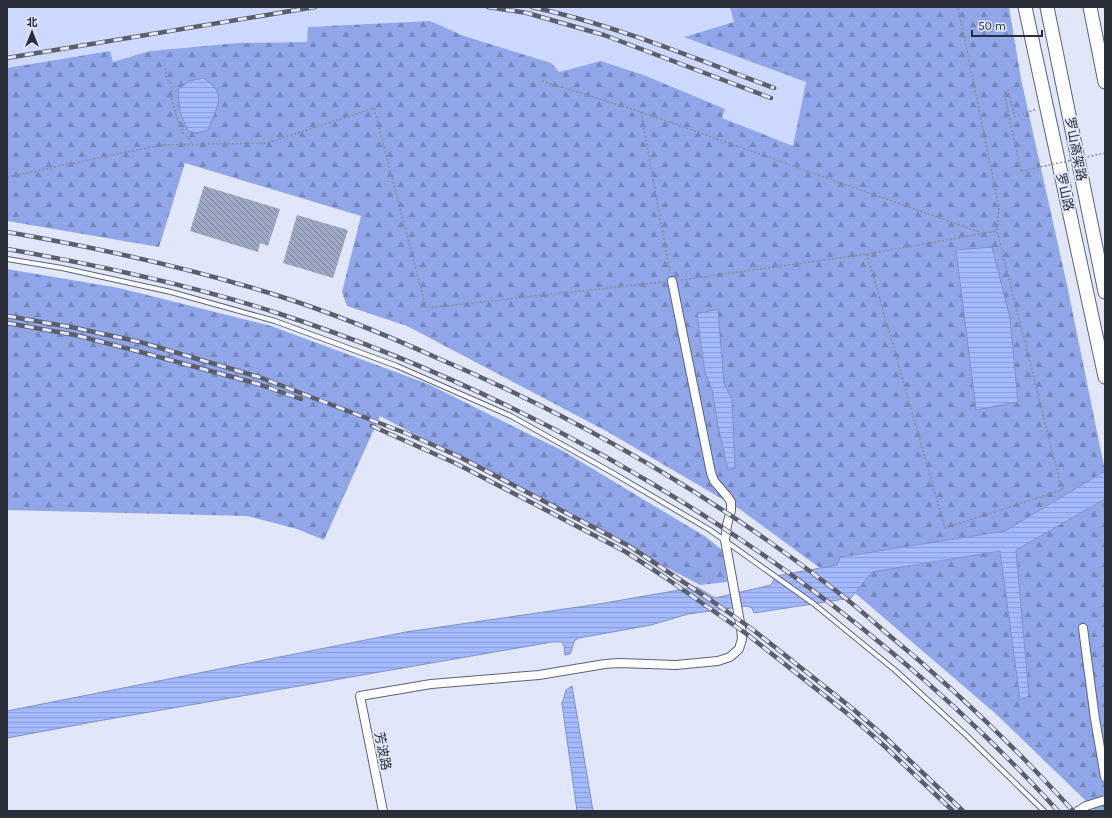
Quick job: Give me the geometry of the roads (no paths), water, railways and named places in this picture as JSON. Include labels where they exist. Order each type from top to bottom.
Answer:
[{"type":"main road","name":"罗山路","points":[[1025,7],[1105,377]]},
{"type":"main road","name":"罗山高架路","points":[[1047,7],[1105,292]]},
{"type":"main road","points":[[1090,7],[1105,82]]},
{"type":"street","points":[[672,281],[711,473],[714,481],[731,502],[731,510],[725,540]]},
{"type":"street","name":"芳波路","points":[[383,811],[360,696],[430,684],[539,675],[606,664],[676,665],[723,660],[739,650],[741,644],[741,628],[725,540]]},
{"type":"street","points":[[1083,628],[1102,743],[1105,777]]},
{"type":"street","points":[[1078,811],[1086,806],[1105,800]]},
{"type":"lane","points":[[7,259],[62,268],[171,292],[275,321],[397,366],[511,416],[613,473],[710,530],[814,604],[896,670],[966,735],[1044,811]]},
{"type":"railway","points":[[7,58],[315,7]]},
{"type":"railway","points":[[488,7],[527,13],[604,35],[771,98]]},
{"type":"railway","points":[[532,7],[563,14],[624,33],[774,88]]},
{"type":"railway","points":[[7,232],[110,252],[212,276],[319,309],[416,348],[488,380],[590,432],[690,489],[738,520],[845,598],[957,694],[1026,761],[1073,811]]},
{"type":"railway","points":[[7,249],[142,276],[274,312],[383,351],[491,398],[596,452],[698,512],[796,578],[889,650],[977,728],[1058,811]]},
{"type":"railway","points":[[7,316],[76,328],[140,342],[259,377],[408,434],[458,456],[629,546],[752,629],[853,709],[885,737],[963,811]]},
{"type":"railway","points":[[7,323],[75,335],[137,351],[258,384],[301,399]]},
{"type":"railway","points":[[372,426],[455,463],[626,552],[666,578],[748,635],[848,714],[953,811]]}]
